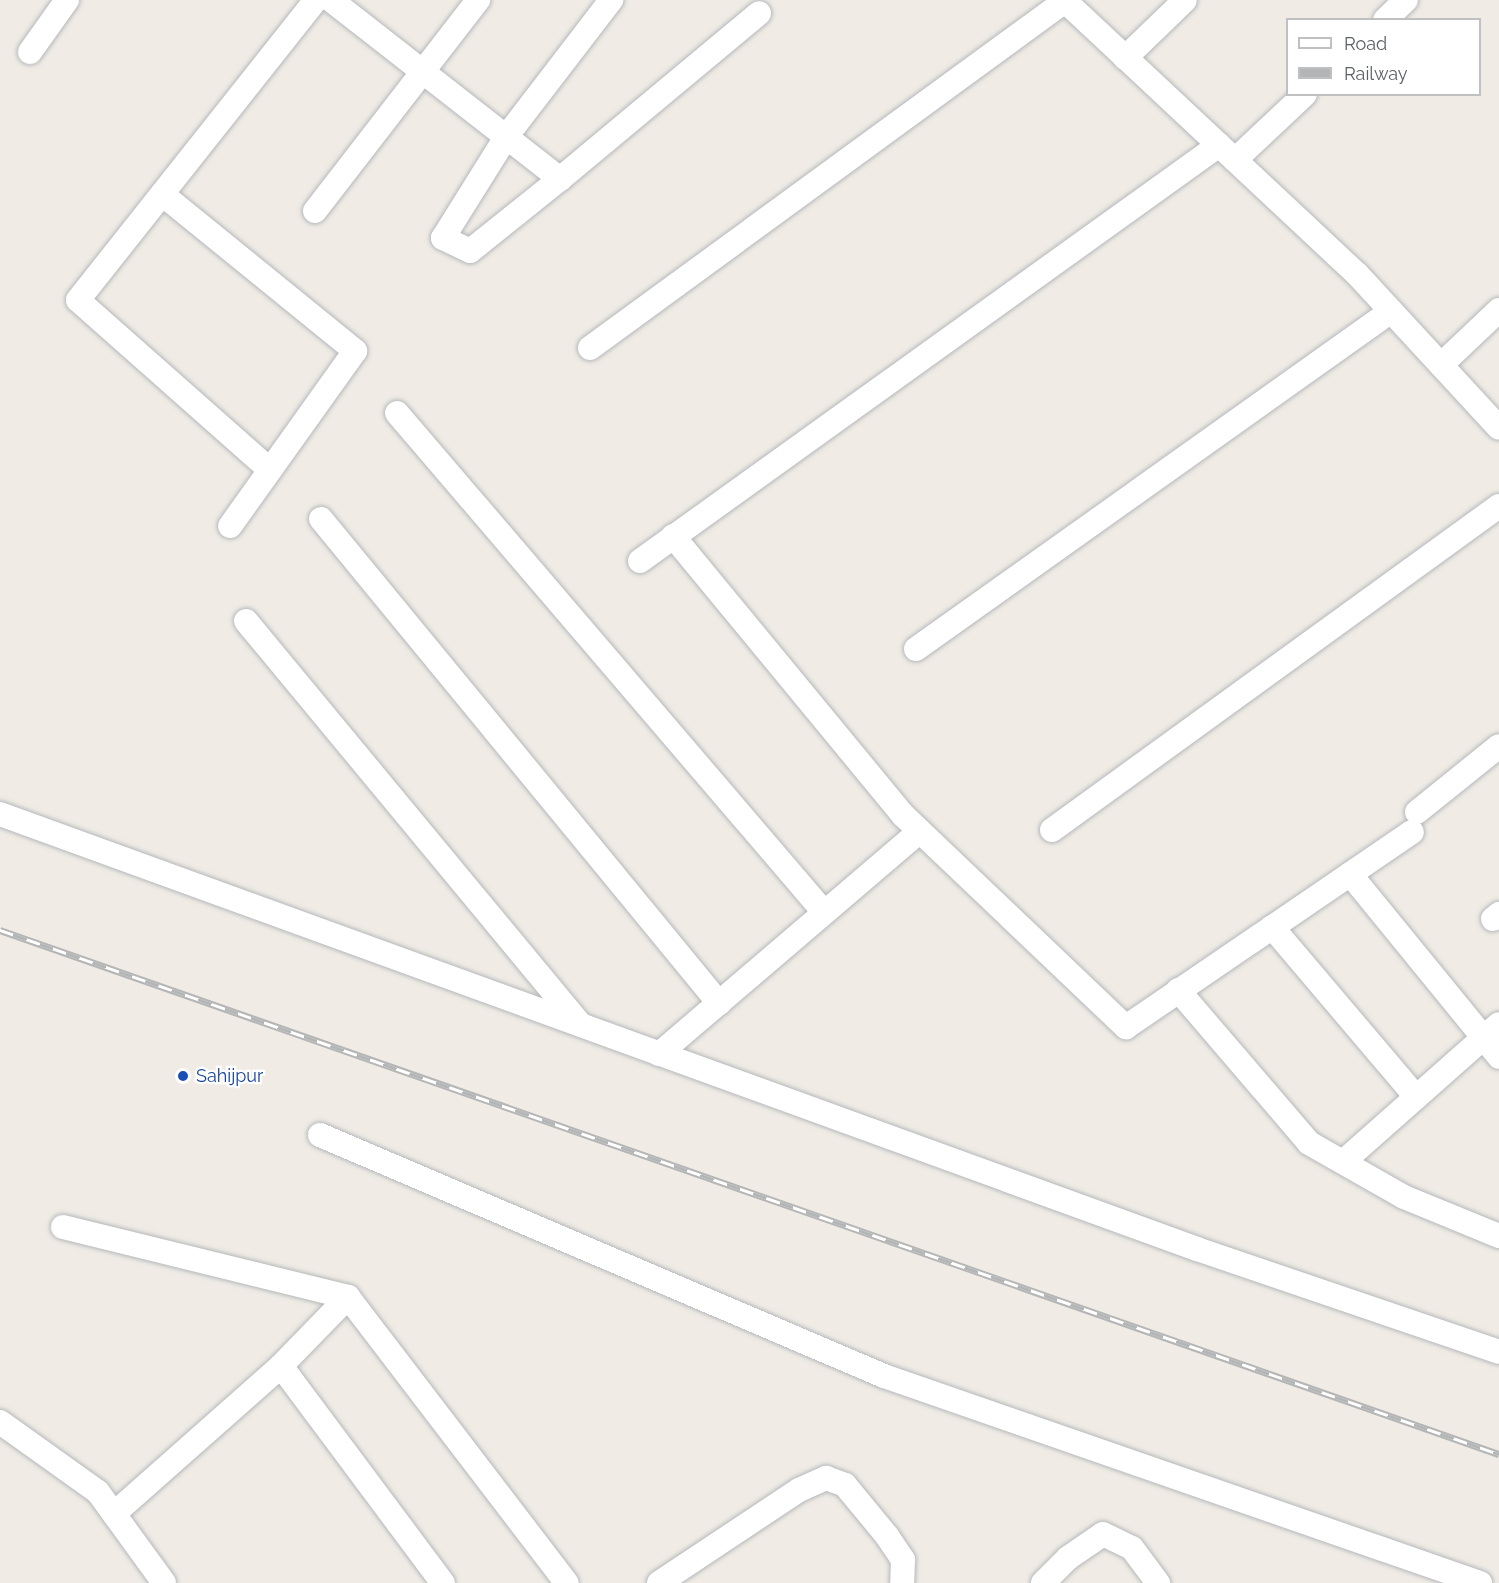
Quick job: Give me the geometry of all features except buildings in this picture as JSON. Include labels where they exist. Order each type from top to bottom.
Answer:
[{"type":"street","points":[[30,52],[67,0]]},
{"type":"street","points":[[270,470],[78,300],[316,0]]},
{"type":"street","points":[[331,0],[560,179]]},
{"type":"street","points":[[315,211],[478,0]]},
{"type":"street","points":[[611,0],[506,137],[443,238],[470,251],[759,13]]},
{"type":"street","points":[[590,348],[1064,0],[1357,274],[1499,428]]},
{"type":"street","points":[[1125,58],[1185,0]]},
{"type":"street","points":[[1387,18],[1406,0]]},
{"type":"street","points":[[640,561],[1227,153],[1302,96]]},
{"type":"street","points":[[162,194],[355,351],[230,526]]},
{"type":"street","points":[[1441,365],[1499,310]]},
{"type":"street","points":[[916,649],[1391,311]]},
{"type":"street","points":[[397,413],[824,912]]},
{"type":"street","points":[[1052,830],[1499,506]]},
{"type":"street","points":[[321,519],[719,1003]]},
{"type":"street","points":[[673,536],[903,815],[1126,1026],[1350,874],[1414,822],[1499,746]]},
{"type":"street","points":[[246,621],[581,1025]]},
{"type":"street","points":[[0,814],[1197,1249],[1499,1352]]},
{"type":"street","points":[[659,1054],[920,831]]},
{"type":"street","points":[[1350,874],[1491,1031],[1499,1057]]},
{"type":"street","points":[[1272,927],[1416,1097]]},
{"type":"street","points":[[1178,990],[1308,1143],[1404,1197],[1499,1236]]},
{"type":"street","points":[[1343,1162],[1491,1031]]},
{"type":"street","points":[[320,1135],[884,1376],[1480,1583]]},
{"type":"street","points":[[63,1227],[348,1298],[567,1583]]},
{"type":"street","points":[[114,1514],[281,1366],[348,1298]]},
{"type":"street","points":[[281,1366],[443,1583]]},
{"type":"street","points":[[0,1422],[99,1492],[164,1583]]},
{"type":"street","points":[[659,1583],[799,1490],[826,1478],[845,1485],[887,1536],[903,1560],[902,1583]]},
{"type":"street","points":[[1043,1583],[1068,1558],[1103,1534],[1132,1548],[1158,1583]]},
{"type":"railway","points":[[0,930],[1499,1454]]},
{"type":"place","name":"Sahijpur","points":[[183,1076]]}]
